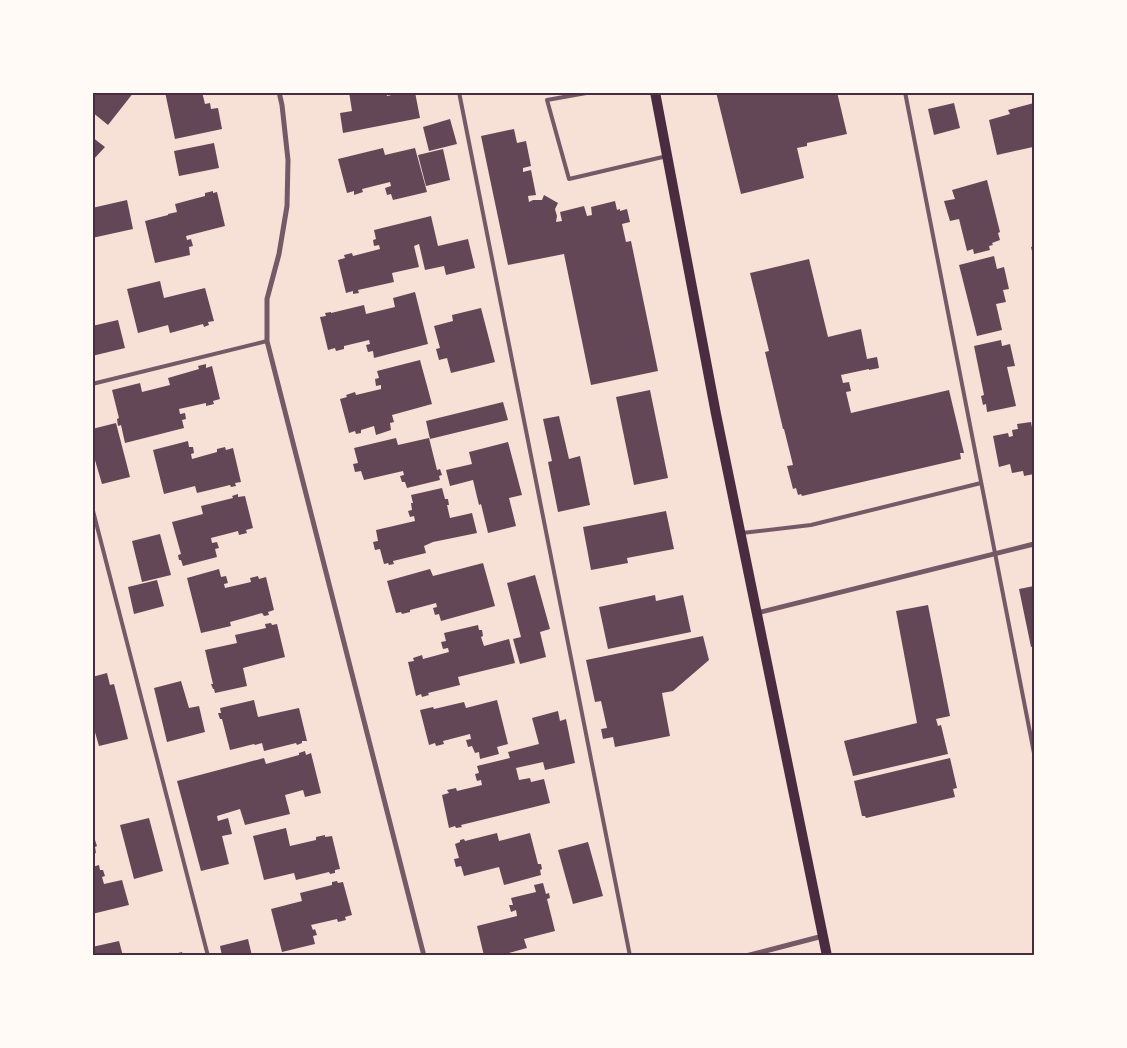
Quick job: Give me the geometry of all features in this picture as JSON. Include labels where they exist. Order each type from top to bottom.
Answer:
[{"type":"main road","points":[[655,92],[716,414],[827,956]]},
{"type":"street","points":[[279,92],[288,160],[287,206],[279,254],[266,299],[267,341],[424,956]]},
{"type":"street","points":[[757,614],[1034,544]]},
{"type":"street","points":[[746,956],[823,936]]},
{"type":"lane","points":[[459,92],[630,956]]},
{"type":"lane","points":[[592,92],[548,100],[569,179],[667,156]]},
{"type":"lane","points":[[906,92],[1034,754]]},
{"type":"lane","points":[[92,384],[267,341]]},
{"type":"lane","points":[[740,534],[811,525],[981,483]]},
{"type":"lane","points":[[92,507],[208,956]]},
{"type":"building","points":[[92,92],[134,92],[108,125],[92,112]]},
{"type":"building","points":[[165,92],[202,92],[205,104],[210,103],[211,109],[218,108],[222,129],[175,139]]},
{"type":"building","points":[[349,92],[386,92],[387,96],[415,92],[420,118],[343,133],[340,113],[352,111]]},
{"type":"building","points":[[716,92],[837,92],[847,134],[807,143],[807,146],[797,148],[804,178],[741,194]]},
{"type":"building","points":[[954,103],[960,128],[934,135],[928,109]]},
{"type":"building","points":[[1034,103],[1034,152],[1033,147],[997,155],[989,120],[1010,114],[1008,110]]},
{"type":"building","points":[[450,119],[457,144],[429,151],[423,127]]},
{"type":"building","points":[[514,129],[517,143],[526,141],[531,166],[523,168],[523,172],[531,170],[536,195],[528,196],[529,202],[542,200],[544,195],[558,203],[555,209],[556,222],[562,221],[560,212],[584,206],[587,216],[592,215],[591,207],[615,201],[617,210],[627,209],[630,222],[622,224],[626,242],[631,241],[658,371],[591,385],[564,254],[508,265],[481,136]]},
{"type":"building","points":[[92,137],[105,147],[92,161]]},
{"type":"building","points":[[214,143],[219,168],[179,176],[174,151]]},
{"type":"building","points":[[383,148],[385,155],[415,148],[427,192],[393,200],[391,194],[387,195],[385,188],[391,186],[390,182],[362,189],[363,192],[354,195],[354,191],[347,193],[338,159]]},
{"type":"building","points":[[443,149],[450,180],[426,186],[418,155]]},
{"type":"building","points":[[987,180],[1000,232],[998,233],[1000,240],[989,246],[990,250],[974,254],[973,249],[967,251],[959,219],[950,221],[944,201],[955,199],[952,190]]},
{"type":"building","points":[[213,191],[213,193],[217,192],[225,226],[186,236],[187,240],[191,239],[193,246],[189,247],[190,255],[155,263],[145,221],[177,212],[175,204],[205,196],[205,193]]},
{"type":"building","points":[[127,200],[133,229],[92,238],[92,208]]},
{"type":"building","points":[[431,216],[438,246],[468,239],[475,268],[446,275],[444,266],[425,270],[419,244],[414,246],[419,267],[392,273],[394,282],[358,290],[359,293],[353,294],[353,291],[346,293],[338,260],[345,258],[344,255],[352,253],[353,256],[380,249],[379,245],[374,246],[373,240],[376,239],[374,230]]},
{"type":"building","points":[[1034,246],[1034,259],[1031,247]]},
{"type":"building","points":[[994,256],[997,269],[1004,267],[1009,289],[1003,290],[1006,302],[996,304],[1002,330],[977,336],[959,265]]},
{"type":"building","points":[[809,259],[828,337],[861,329],[867,359],[877,357],[879,368],[841,375],[843,383],[849,382],[851,391],[846,392],[851,413],[949,390],[964,453],[960,453],[961,459],[802,496],[801,494],[798,495],[796,488],[793,489],[787,466],[793,465],[765,352],[769,351],[750,273]]},
{"type":"building","points":[[160,281],[164,298],[205,288],[214,321],[208,322],[209,325],[204,327],[203,324],[170,333],[168,325],[138,333],[127,289]]},
{"type":"building","points":[[415,292],[428,344],[374,358],[373,351],[368,352],[366,345],[370,344],[369,340],[344,346],[344,349],[336,351],[335,348],[328,350],[320,317],[326,316],[325,313],[364,305],[366,314],[395,307],[393,298]]},
{"type":"building","points":[[481,308],[495,362],[451,373],[447,358],[439,360],[436,349],[440,348],[434,326],[453,321],[452,315]]},
{"type":"building","points":[[118,320],[125,348],[92,356],[92,326]]},
{"type":"building","points":[[1001,340],[1002,346],[1010,344],[1015,366],[1007,367],[1016,406],[987,412],[986,404],[983,405],[981,396],[984,395],[974,346]]},
{"type":"building","points":[[420,360],[432,404],[392,415],[394,422],[390,423],[391,430],[376,435],[374,426],[361,430],[361,433],[356,434],[355,431],[349,433],[340,399],[355,392],[356,395],[381,389],[381,385],[376,386],[375,379],[379,378],[377,371]]},
{"type":"building","points":[[206,364],[206,368],[212,366],[220,399],[213,401],[214,404],[206,406],[206,403],[179,409],[180,414],[185,413],[186,419],[182,420],[184,428],[125,443],[121,425],[118,426],[117,419],[119,418],[112,390],[140,383],[142,392],[170,385],[168,378],[199,369],[198,366]]},
{"type":"building","points":[[650,390],[668,478],[634,485],[616,397]]},
{"type":"building","points":[[503,402],[508,420],[430,439],[426,421]]},
{"type":"building","points":[[559,416],[569,459],[580,456],[590,505],[558,512],[548,462],[552,461],[543,419]]},
{"type":"building","points":[[1031,422],[1034,433],[1034,474],[1024,476],[1023,471],[1012,473],[1010,464],[999,467],[993,436],[1008,433],[1009,437],[1013,436],[1012,430],[1018,429],[1017,424]]},
{"type":"building","points":[[116,423],[130,477],[102,484],[92,450],[92,429]]},
{"type":"building","points":[[396,438],[398,445],[429,438],[437,470],[440,469],[442,475],[439,476],[440,480],[407,488],[400,476],[404,475],[403,471],[364,480],[361,471],[355,472],[353,464],[358,463],[354,448]]},
{"type":"building","points":[[188,441],[189,447],[193,447],[192,459],[217,452],[217,449],[225,447],[226,450],[233,448],[241,482],[235,483],[236,486],[231,487],[230,485],[197,493],[195,486],[164,494],[153,450]]},
{"type":"building","points":[[508,442],[522,495],[509,498],[516,526],[488,533],[473,480],[450,486],[446,470],[472,464],[469,452]]},
{"type":"building","points":[[442,488],[445,499],[448,499],[449,505],[447,505],[450,518],[472,513],[477,533],[433,542],[424,546],[426,553],[393,561],[394,564],[384,564],[380,549],[375,550],[373,542],[378,541],[376,530],[415,521],[414,516],[410,517],[408,511],[412,510],[411,495]]},
{"type":"building","points":[[238,494],[238,497],[245,496],[253,528],[246,530],[247,533],[239,535],[238,531],[211,538],[212,543],[217,542],[219,548],[215,549],[217,557],[183,566],[181,560],[179,560],[178,555],[181,554],[172,522],[203,514],[201,506],[233,498],[232,496]]},
{"type":"building","points":[[666,511],[674,549],[627,558],[628,563],[591,570],[583,527]]},
{"type":"building","points":[[160,534],[171,575],[142,582],[132,541]]},
{"type":"building","points":[[483,563],[495,606],[441,621],[439,614],[435,615],[433,608],[437,607],[436,603],[402,614],[401,612],[396,613],[387,581],[430,569],[433,576]]},
{"type":"building","points":[[219,569],[221,577],[226,576],[228,583],[224,584],[225,588],[251,582],[250,578],[258,576],[259,579],[266,577],[274,610],[268,612],[269,615],[264,616],[262,613],[230,622],[231,626],[201,633],[187,578]]},
{"type":"building","points":[[535,575],[550,629],[540,632],[546,657],[520,664],[513,639],[521,637],[507,583]]},
{"type":"building","points":[[157,580],[164,606],[134,614],[128,587]]},
{"type":"building","points":[[1034,586],[1034,646],[1031,647],[1019,589]]},
{"type":"building","points":[[655,595],[656,601],[683,595],[691,632],[608,649],[599,607]]},
{"type":"building","points":[[928,605],[950,716],[936,719],[938,726],[941,725],[948,754],[853,776],[844,741],[917,723],[896,611]]},
{"type":"building","points":[[271,623],[272,625],[277,624],[285,657],[243,668],[247,686],[215,693],[211,684],[213,684],[205,650],[237,643],[235,635],[266,628],[265,624]]},
{"type":"building","points":[[478,625],[479,630],[482,630],[483,636],[481,637],[484,646],[509,639],[515,663],[458,677],[460,685],[428,693],[429,695],[422,697],[421,694],[416,696],[408,662],[414,661],[413,658],[422,655],[423,659],[449,652],[448,648],[443,649],[441,642],[446,641],[444,633]]},
{"type":"building","points":[[703,636],[709,660],[673,691],[662,693],[670,736],[615,747],[613,737],[603,739],[601,729],[607,728],[601,701],[595,702],[586,660]]},
{"type":"building","points":[[107,673],[110,685],[114,684],[128,739],[99,746],[92,722],[92,677]]},
{"type":"building","points":[[181,681],[189,708],[199,706],[205,732],[167,742],[154,688]]},
{"type":"building","points":[[254,700],[258,717],[299,708],[307,741],[302,741],[302,743],[297,745],[296,743],[264,751],[262,743],[230,750],[222,719],[220,719],[218,713],[221,713],[220,708]]},
{"type":"building","points":[[497,700],[508,744],[497,747],[499,754],[480,759],[479,752],[475,753],[472,746],[468,747],[466,740],[471,739],[470,734],[443,741],[444,744],[436,746],[435,743],[429,745],[420,710],[433,707],[434,709],[464,702],[466,708]]},
{"type":"building","points":[[558,711],[560,721],[566,719],[575,763],[545,770],[543,762],[516,768],[519,780],[530,778],[531,782],[544,779],[550,803],[461,825],[462,827],[456,828],[455,826],[449,828],[442,795],[449,793],[447,790],[456,788],[457,791],[482,785],[481,780],[477,781],[475,774],[479,773],[477,766],[510,758],[508,752],[539,744],[532,718]]},
{"type":"building","points":[[305,751],[306,755],[311,753],[321,793],[305,797],[303,790],[285,795],[290,814],[245,825],[240,809],[217,816],[218,821],[228,818],[232,834],[222,836],[229,864],[201,871],[177,781],[264,758],[266,764],[299,755],[299,753]]},
{"type":"building","points":[[950,758],[957,788],[953,789],[955,797],[866,818],[862,816],[854,781]]},
{"type":"building","points":[[149,818],[163,871],[134,879],[120,825]]},
{"type":"building","points":[[286,828],[290,846],[316,840],[316,837],[332,836],[340,869],[335,870],[335,873],[330,874],[329,872],[296,880],[294,873],[264,880],[253,836]]},
{"type":"building","points":[[497,833],[499,841],[530,833],[538,864],[541,864],[541,875],[504,885],[499,867],[464,876],[461,866],[456,867],[454,859],[459,858],[455,844],[460,842],[460,840],[464,839],[465,841]]},
{"type":"building","points":[[95,840],[97,846],[95,847],[96,853],[92,854],[92,841]]},
{"type":"building","points":[[588,842],[603,896],[573,904],[558,850]]},
{"type":"building","points":[[99,865],[100,870],[103,870],[105,876],[102,877],[104,884],[122,880],[129,905],[92,914],[92,867]]},
{"type":"building","points":[[337,881],[338,883],[343,882],[352,915],[345,917],[346,920],[338,922],[337,919],[311,925],[317,935],[313,936],[315,944],[282,952],[271,909],[302,901],[300,893],[332,885],[332,882]]},
{"type":"building","points":[[543,883],[546,894],[549,893],[550,898],[547,899],[555,931],[524,939],[527,948],[498,956],[484,956],[477,926],[517,916],[516,910],[511,912],[509,905],[513,905],[511,898],[536,892],[534,885]]},
{"type":"building","points":[[248,939],[252,956],[222,956],[220,946]]},
{"type":"building","points":[[119,941],[123,956],[92,956],[92,947]]},
{"type":"building","points":[[182,952],[183,956],[170,956],[170,955]]}]
